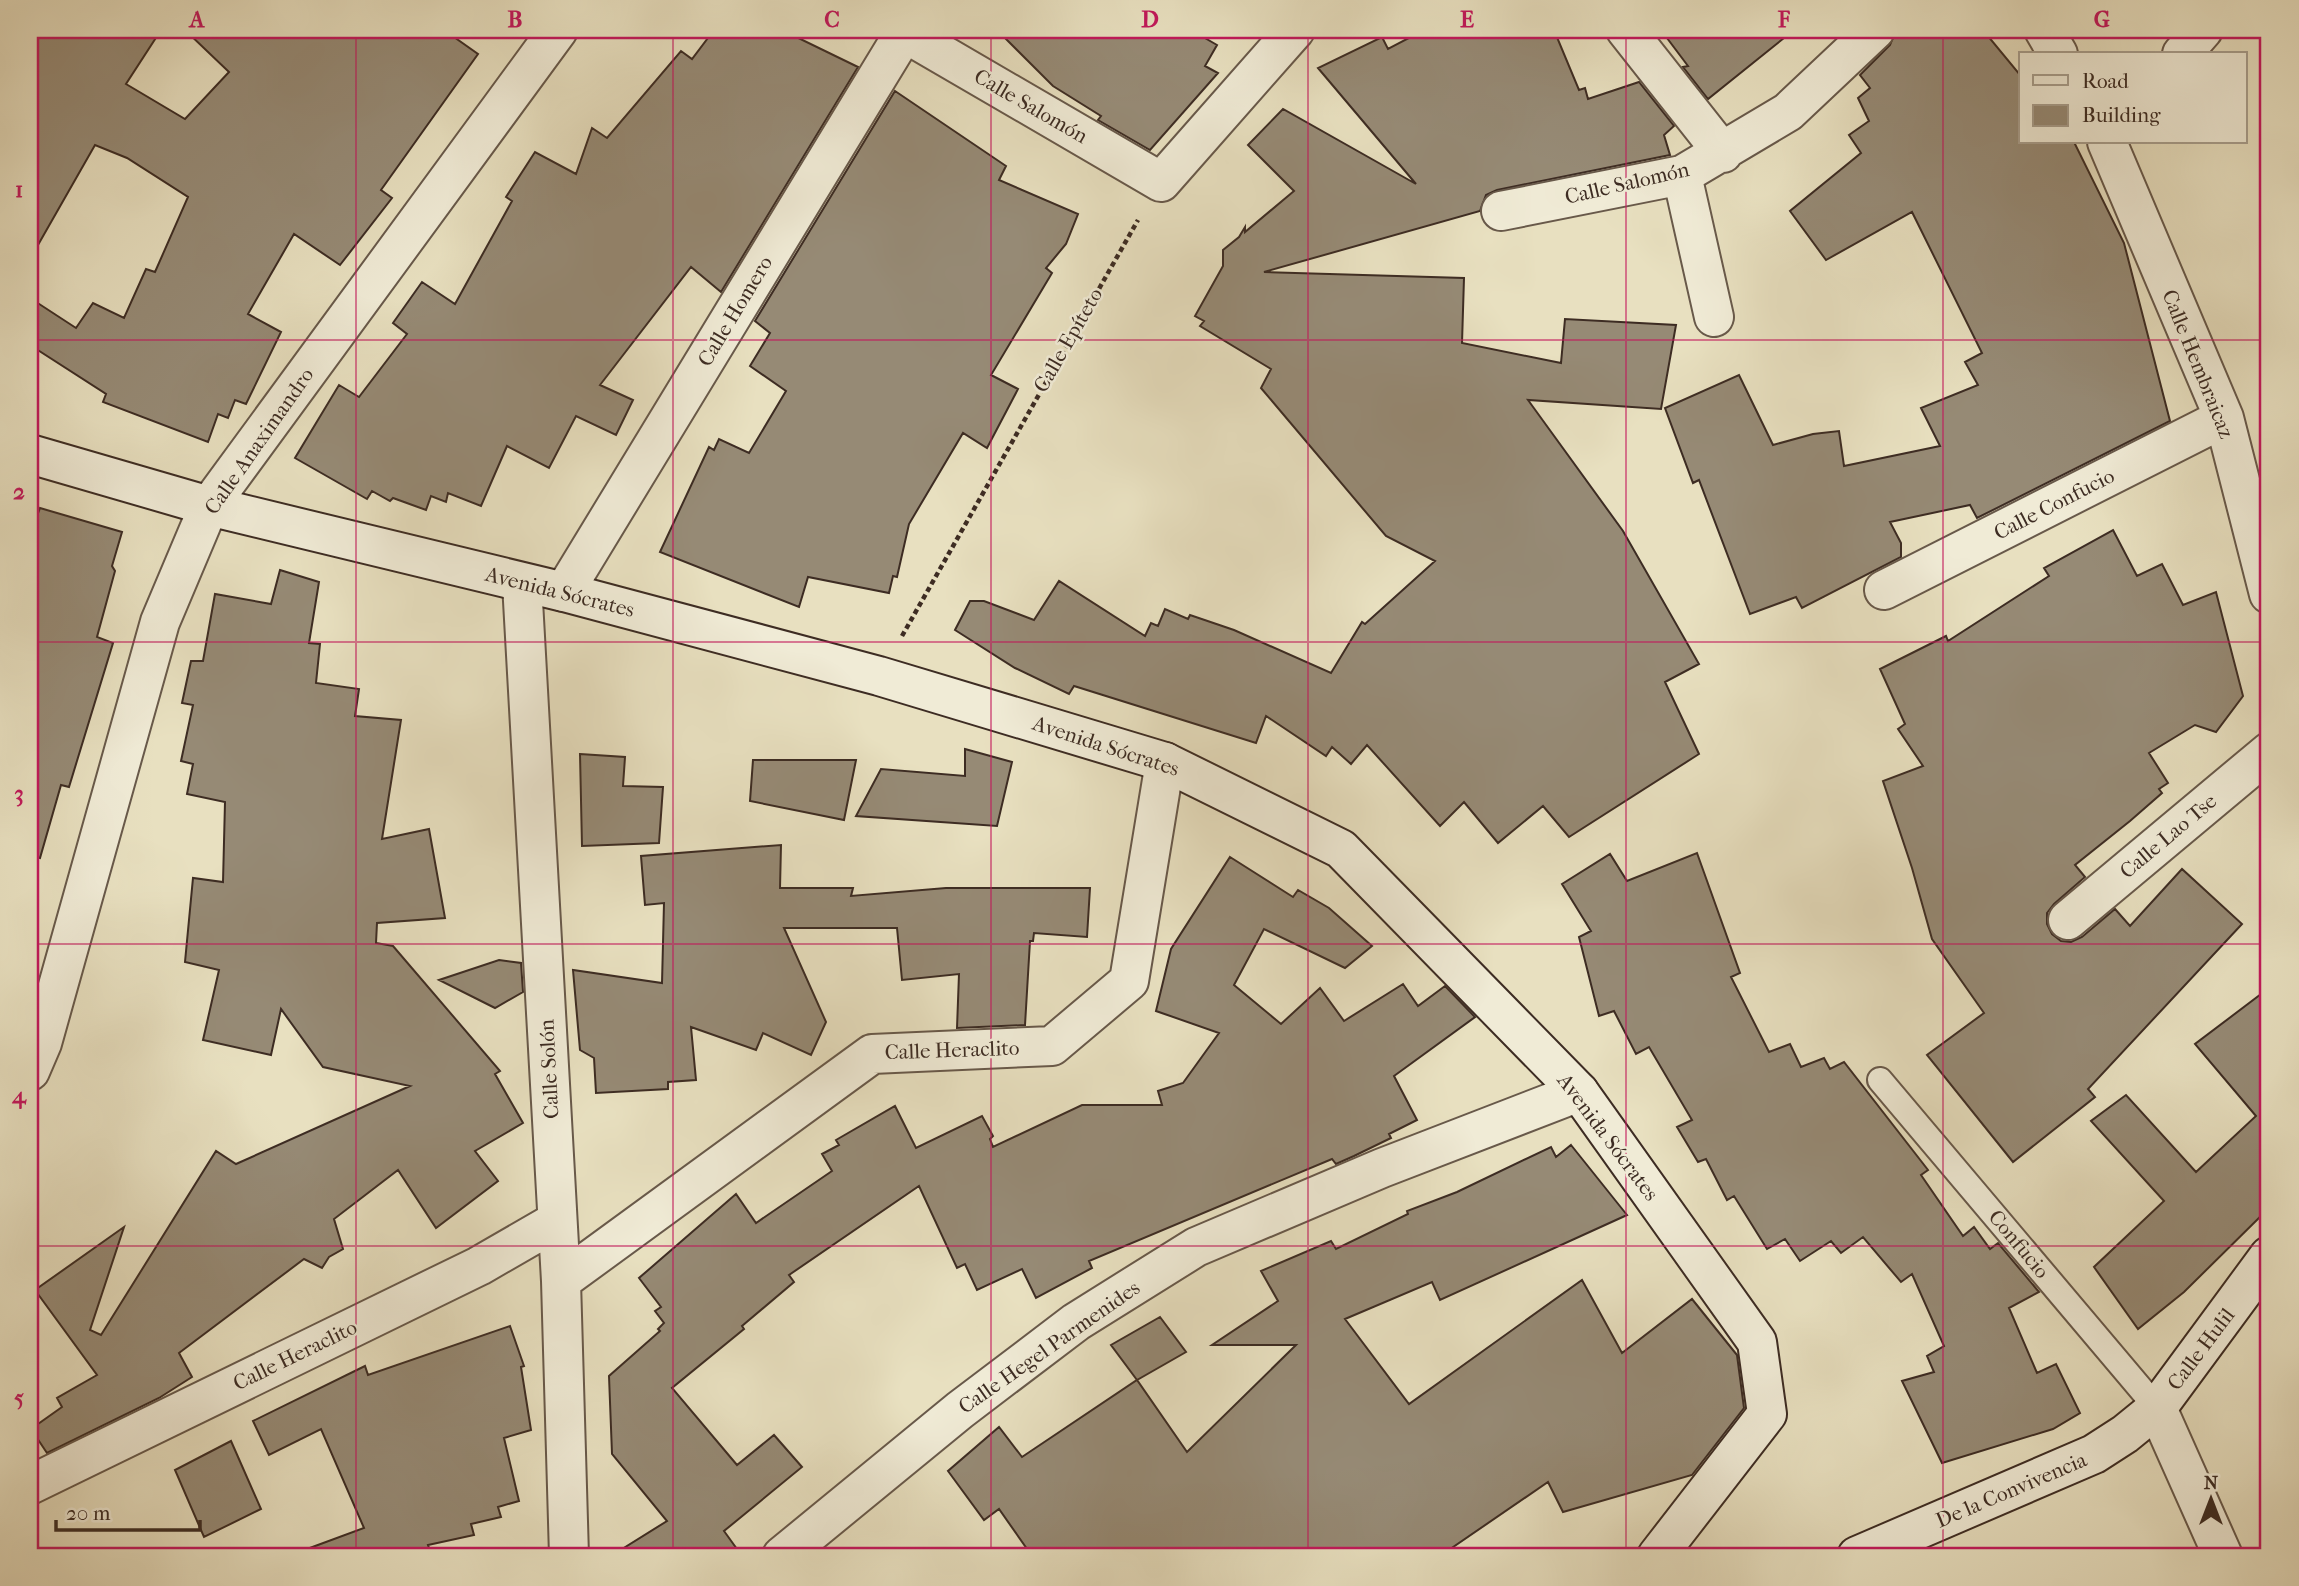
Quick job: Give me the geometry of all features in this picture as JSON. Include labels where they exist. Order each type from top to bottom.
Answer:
[{"type":"street","name":"Calle Anaximandro","points":[[30,1071],[45,1029],[160,622],[209,506],[558,30]]},
{"type":"street","name":"Calle Salomón","points":[[904,30],[1161,182]]},
{"type":"street","name":"Calle Homero","points":[[564,592],[904,30]]},
{"type":"street","points":[[1161,182],[1295,30]]},
{"type":"street","points":[[1626,30],[1723,153]]},
{"type":"street","name":"Calle Salomón","points":[[1501,211],[1682,175],[1788,112],[1875,30]]},
{"type":"street","points":[[2044,30],[2056,52]]},
{"type":"street","points":[[2184,52],[2203,30]]},
{"type":"street","name":"Calle Hembraicaz","points":[[2108,144],[2224,418],[2269,594]]},
{"type":"street","points":[[1682,175],[1714,317]]},
{"type":"street","name":"Calle Confucio","points":[[1884,590],[2224,418]]},
{"type":"street","name":"Avenida Sócrates","points":[[30,454],[209,506],[564,592],[879,676],[1166,762],[1341,849],[1579,1093],[1757,1342],[1767,1414],[1657,1556]]},
{"type":"street","name":"Calle Solón","points":[[522,583],[561,1281],[569,1556]]},
{"type":"street","name":"Calle Lao Tse","points":[[2068,920],[2269,752]]},
{"type":"street","name":"Calle Heraclito","points":[[561,1281],[872,1054],[1052,1046],[1129,982],[1166,762]]},
{"type":"street","name":"Calle Hegel Parmenides","points":[[782,1556],[960,1409],[1076,1322],[1196,1247],[1382,1168],[1579,1093]]},
{"type":"street","name":"Calle Heraclito","points":[[30,1485],[479,1266],[558,1221]]},
{"type":"street","name":"Calle Hulil","points":[[2157,1408],[2269,1256]]},
{"type":"street","points":[[2157,1408],[2223,1556]]},
{"type":"street","name":"De la Convivencia","points":[[1857,1556],[2094,1454],[2126,1434],[2157,1408]]},
{"type":"lane","name":"Confucio","points":[[1880,1080],[2157,1408]]},
{"type":"path","name":"Calle Epíteto","points":[[879,676],[1056,360],[1161,182]]},
{"type":"building","points":[[30,30],[161,30],[126,84],[185,119],[229,72],[185,30],[444,30],[478,54],[381,190],[392,198],[340,265],[294,234],[248,314],[281,332],[246,404],[235,400],[228,418],[218,414],[208,442],[103,402],[106,394],[30,345],[30,298],[76,328],[93,303],[124,318],[146,269],[155,272],[188,197],[127,158],[95,145],[30,259]]},
{"type":"building","points":[[714,30],[782,30],[858,67],[721,292],[691,267],[600,385],[633,400],[616,435],[576,416],[549,468],[507,446],[481,506],[448,493],[446,502],[431,496],[426,510],[393,498],[390,501],[372,491],[367,499],[295,458],[339,385],[359,397],[407,334],[393,323],[422,282],[455,304],[512,201],[506,197],[535,152],[576,174],[592,128],[607,138],[681,51],[692,59]]},
{"type":"building","points":[[997,30],[1191,30],[1217,45],[1205,66],[1218,73],[1150,150],[1098,120],[1101,116],[1053,86]]},
{"type":"building","points":[[1424,30],[1554,30],[1579,90],[1585,88],[1588,99],[1639,82],[1674,126],[1664,135],[1670,155],[1497,190],[1486,195],[1480,211],[1264,272],[1464,278],[1462,343],[1561,363],[1565,319],[1676,325],[1661,409],[1528,400],[1623,531],[1699,664],[1665,682],[1699,754],[1569,837],[1543,806],[1498,843],[1464,802],[1440,826],[1367,745],[1351,764],[1332,747],[1326,756],[1266,716],[1256,743],[1074,686],[1069,694],[1015,668],[955,630],[970,601],[984,601],[1034,620],[1059,581],[1145,636],[1151,623],[1158,626],[1165,609],[1188,619],[1190,615],[1234,630],[1331,673],[1362,622],[1365,624],[1435,561],[1386,536],[1261,388],[1271,369],[1200,326],[1204,321],[1195,316],[1223,266],[1223,250],[1239,237],[1245,227],[1245,232],[1294,191],[1248,145],[1283,109],[1416,184],[1318,68],[1382,37],[1388,49]]},
{"type":"building","points":[[1661,30],[1794,30],[1708,99],[1683,67],[1688,66]]},
{"type":"building","points":[[1896,30],[1983,30],[2019,74],[2019,144],[2075,144],[2124,243],[2170,421],[1977,518],[1970,505],[1890,522],[1901,543],[1901,557],[1802,608],[1796,597],[1750,614],[1699,480],[1693,483],[1665,408],[1739,375],[1773,445],[1813,434],[1839,431],[1844,466],[1940,446],[1921,408],[1978,385],[1965,362],[1982,353],[1912,212],[1826,260],[1790,211],[1861,153],[1849,135],[1869,121],[1858,98],[1870,88],[1860,75],[1890,45]]},
{"type":"building","points":[[895,91],[1006,166],[999,180],[1078,214],[1066,244],[1046,268],[1052,273],[991,375],[1018,389],[987,448],[963,433],[909,524],[897,577],[893,576],[889,593],[808,577],[799,607],[660,552],[709,447],[714,450],[719,439],[749,453],[786,391],[750,366],[770,333],[755,321]]},
{"type":"building","points":[[40,508],[122,532],[112,566],[115,571],[97,637],[113,643],[69,787],[61,785],[40,858],[30,856],[30,535]]},
{"type":"building","points":[[2113,530],[2137,576],[2162,564],[2183,605],[2216,592],[2243,696],[2216,732],[2195,725],[2149,753],[2168,783],[2159,789],[2162,793],[2075,865],[2085,877],[2054,904],[2047,913],[2047,924],[2052,934],[2061,941],[2071,942],[2082,937],[2115,909],[2130,926],[2182,869],[2242,924],[2088,1089],[2095,1097],[2013,1162],[1927,1055],[1984,1013],[1932,939],[1883,781],[1923,766],[1898,729],[1905,724],[1880,669],[1946,636],[1948,641],[2049,576],[2044,568]]},
{"type":"building","points":[[280,570],[319,582],[309,643],[320,644],[316,683],[359,689],[355,716],[401,720],[382,839],[429,829],[445,918],[377,923],[376,943],[393,946],[500,1071],[495,1074],[523,1123],[475,1151],[498,1181],[436,1228],[398,1170],[334,1219],[343,1249],[329,1257],[322,1268],[304,1259],[179,1353],[192,1377],[159,1398],[47,1453],[31,1429],[62,1407],[57,1398],[97,1375],[35,1290],[124,1227],[90,1330],[101,1335],[216,1151],[236,1164],[410,1086],[323,1067],[281,1009],[271,1055],[203,1040],[219,970],[185,962],[193,878],[223,882],[225,802],[187,794],[193,764],[181,761],[193,705],[182,703],[191,661],[203,661],[215,594],[271,604]]},
{"type":"building","points":[[965,749],[1012,762],[997,826],[856,816],[881,769],[965,776]]},
{"type":"building","points":[[580,754],[625,757],[623,786],[663,787],[659,843],[582,846]]},
{"type":"building","points":[[753,760],[856,760],[844,820],[750,801]]},
{"type":"building","points":[[781,845],[780,888],[853,888],[851,896],[946,888],[1090,888],[1087,937],[1034,933],[1033,941],[1030,941],[1025,1025],[957,1028],[959,974],[902,980],[897,928],[784,928],[826,1022],[811,1055],[763,1033],[756,1050],[691,1027],[696,1080],[668,1082],[668,1089],[596,1093],[594,1058],[580,1050],[573,970],[662,983],[664,903],[645,905],[641,856]]},
{"type":"building","points":[[1697,853],[1740,973],[1731,977],[1769,1052],[1790,1044],[1801,1067],[1824,1058],[1830,1069],[1844,1062],[1928,1170],[1921,1175],[1963,1236],[1974,1227],[1990,1249],[1998,1243],[2039,1292],[2009,1308],[2037,1373],[2056,1364],[2080,1413],[2053,1429],[1942,1463],[1902,1381],[1934,1372],[1927,1356],[1944,1346],[1912,1274],[1901,1282],[1863,1237],[1841,1253],[1831,1241],[1800,1261],[1785,1239],[1767,1249],[1734,1196],[1727,1200],[1706,1159],[1698,1162],[1677,1127],[1692,1120],[1649,1047],[1636,1054],[1614,1011],[1599,1016],[1579,937],[1591,931],[1562,884],[1610,854],[1627,881]]},
{"type":"building","points":[[1230,857],[1293,897],[1298,890],[1329,908],[1372,946],[1345,968],[1264,929],[1234,985],[1281,1024],[1320,988],[1344,1021],[1403,984],[1418,1006],[1445,986],[1475,1017],[1394,1076],[1417,1120],[1389,1134],[1391,1138],[1336,1164],[1332,1159],[1089,1261],[1092,1268],[1036,1298],[1022,1269],[977,1290],[965,1264],[957,1268],[919,1186],[789,1275],[794,1282],[742,1326],[744,1329],[672,1388],[737,1465],[774,1435],[802,1467],[724,1531],[742,1556],[611,1556],[667,1521],[612,1454],[609,1376],[660,1331],[658,1329],[664,1323],[655,1311],[661,1307],[639,1278],[736,1194],[756,1223],[832,1171],[822,1154],[839,1145],[836,1140],[895,1106],[916,1148],[982,1116],[993,1136],[990,1139],[993,1147],[1082,1105],[1162,1105],[1158,1091],[1183,1083],[1219,1033],[1156,1011],[1171,949]]},
{"type":"building","points":[[499,960],[521,963],[523,992],[495,1008],[439,980]]},
{"type":"building","points":[[2269,988],[2269,1208],[2184,1292],[2138,1329],[2094,1267],[2164,1201],[2091,1121],[2126,1095],[2196,1172],[2256,1116],[2195,1044]]},
{"type":"building","points":[[1571,1145],[1627,1215],[1440,1300],[1432,1282],[1345,1319],[1409,1404],[1582,1280],[1622,1353],[1692,1299],[1737,1355],[1744,1408],[1692,1475],[1563,1512],[1548,1482],[1440,1556],[1032,1556],[999,1509],[984,1520],[948,1471],[999,1427],[1022,1457],[1137,1380],[1187,1452],[1296,1345],[1212,1345],[1278,1301],[1261,1271],[1331,1241],[1336,1249],[1408,1214],[1407,1211],[1457,1192],[1551,1147],[1556,1157]]},
{"type":"building","points":[[1160,1317],[1186,1352],[1137,1380],[1111,1345]]},
{"type":"building","points":[[510,1326],[524,1366],[521,1367],[531,1430],[504,1438],[519,1501],[498,1507],[501,1517],[471,1524],[474,1535],[428,1545],[432,1556],[300,1556],[299,1552],[364,1528],[321,1429],[269,1455],[253,1421],[365,1366],[368,1375]]},
{"type":"building","points":[[231,1441],[261,1509],[204,1537],[175,1470]]}]
